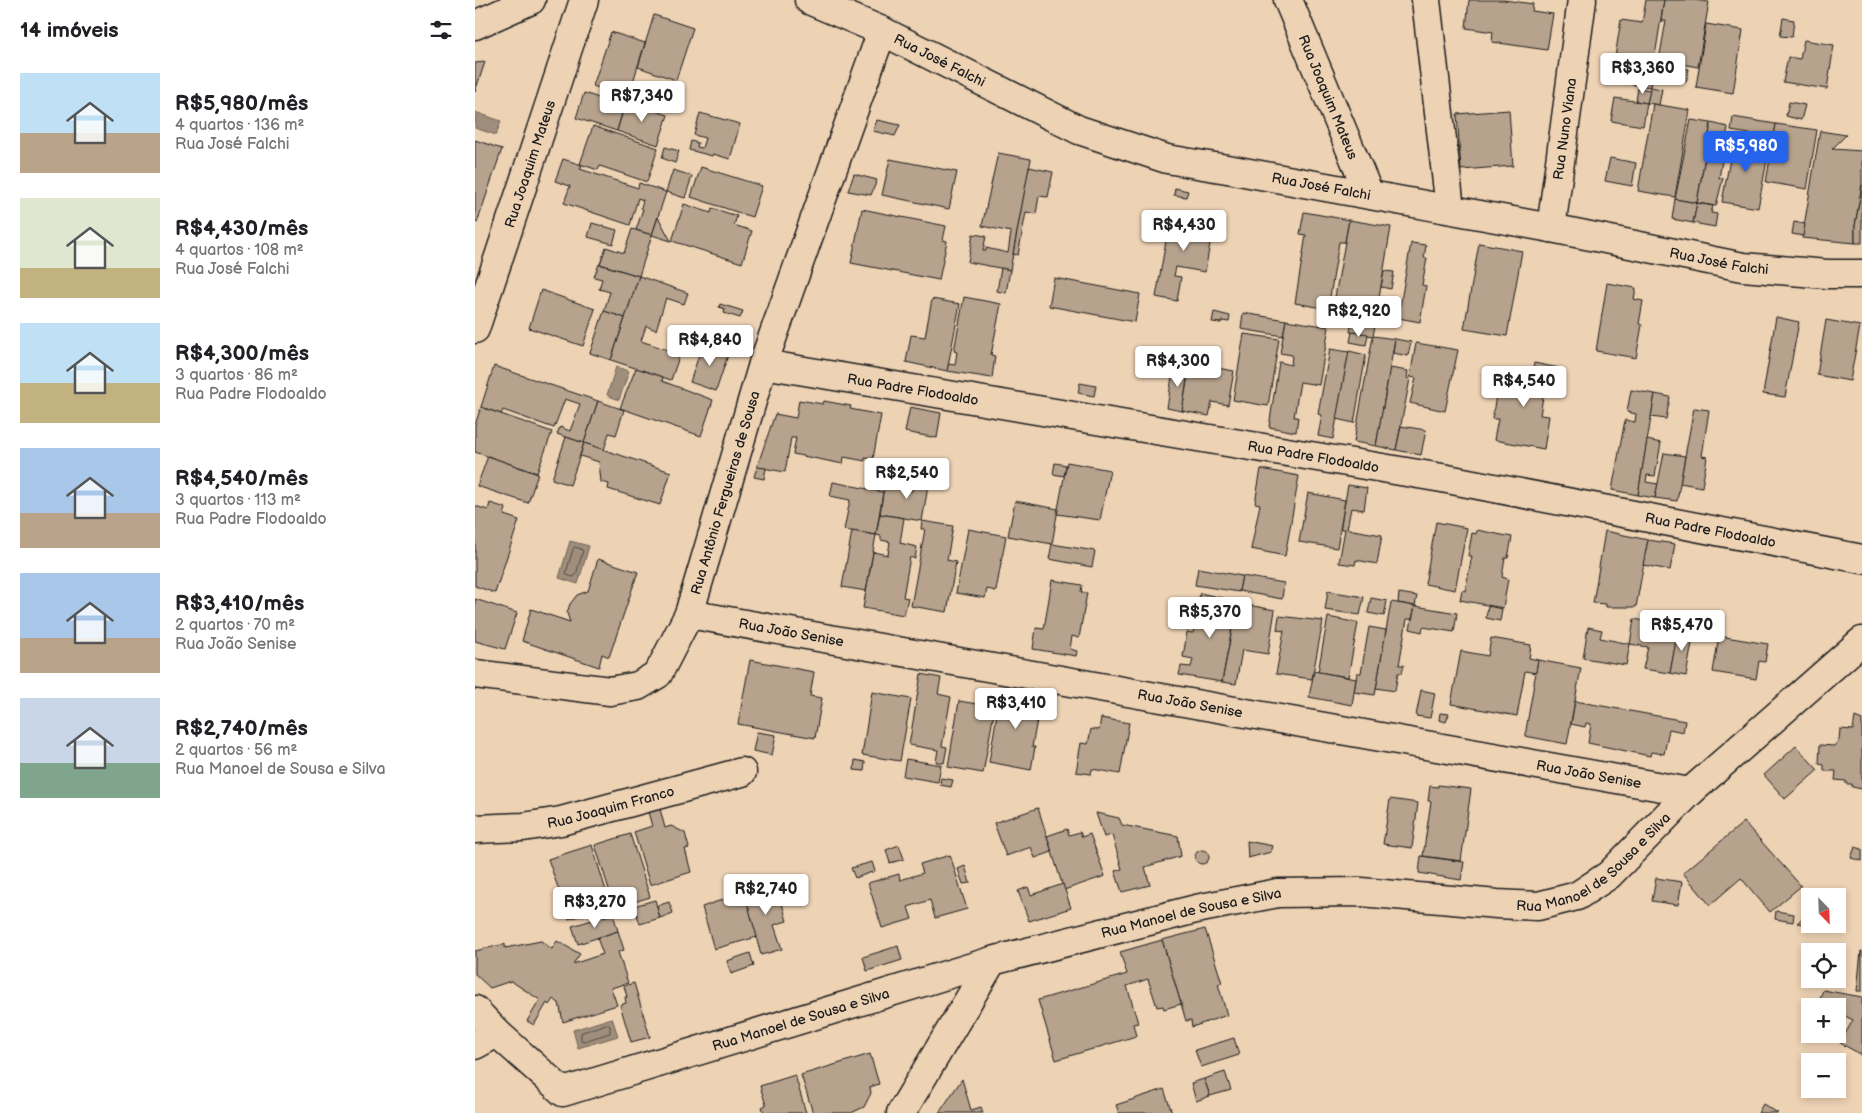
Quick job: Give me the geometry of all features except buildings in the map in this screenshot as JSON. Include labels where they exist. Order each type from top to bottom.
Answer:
[{"type":"street","points":[[475,25],[531,0]]},
{"type":"street","name":"Rua Joaquim Mateus","points":[[475,329],[584,0]]},
{"type":"street","name":"Rua José Falchi","points":[[809,0],[882,31],[1079,130],[1167,159],[1551,228],[1743,267],[1827,274],[1862,274]]},
{"type":"street","name":"Rua Joaquim Mateus","points":[[1288,0],[1369,194]]},
{"type":"street","points":[[1426,0],[1449,209]]},
{"type":"street","name":"Rua Nuno Viana","points":[[1551,228],[1582,0]]},
{"type":"street","name":"Rua Antônio Fergueiras de Sousa","points":[[475,674],[610,691],[638,686],[658,674],[689,614],[763,364],[882,31]]},
{"type":"street","name":"Rua Padre Flodoaldo","points":[[763,364],[1442,478],[1862,559]]},
{"type":"street","name":"Rua João Senise","points":[[689,614],[1690,792]]},
{"type":"street","name":"Rua Manoel de Sousa e Silva","points":[[475,1010],[486,1039],[562,1102],[992,961],[1196,909],[1278,892],[1361,892],[1538,906],[1577,896],[1609,875],[1690,792],[1862,641]]},
{"type":"street","name":"Rua Joaquim Franco","points":[[475,829],[523,827],[561,820],[742,772]]},
{"type":"street","points":[[901,1113],[992,961]]},
{"type":"water","points":[[475,112],[501,121],[496,135],[475,128]]},
{"type":"water","points":[[616,367],[629,371],[619,400],[607,395]]},
{"type":"water","points":[[570,541],[589,546],[578,584],[559,578]]},
{"type":"water","points":[[612,1018],[618,1036],[578,1048],[573,1030]]}]
